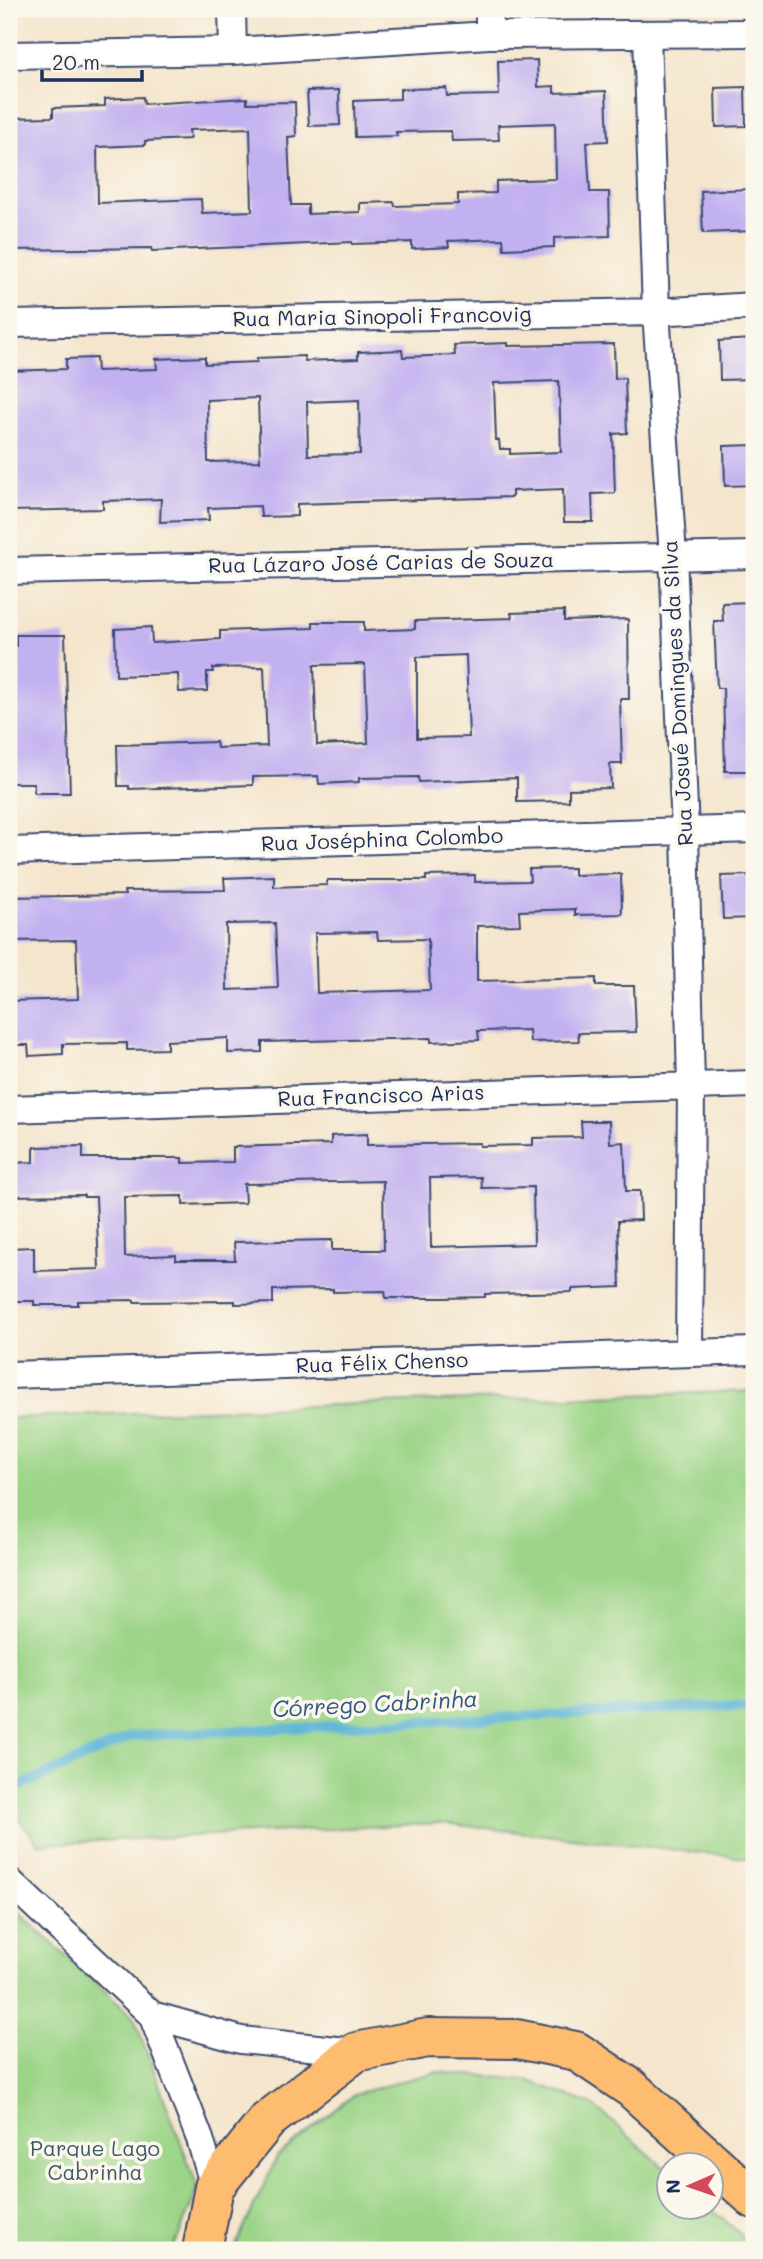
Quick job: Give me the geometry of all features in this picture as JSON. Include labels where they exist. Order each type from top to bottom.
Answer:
[{"type":"highway","points":[[202,2250],[214,2187],[268,2120],[356,2052],[428,2038],[517,2039],[576,2051],[631,2088],[754,2199]]},
{"type":"street","points":[[232,9],[233,51]]},
{"type":"street","points":[[489,9],[489,35]]},
{"type":"street","points":[[9,55],[233,51],[489,35],[646,34],[751,25]]},
{"type":"street","name":"Rua Josué Domingues da Silva","points":[[646,34],[656,312],[673,556],[685,831],[691,1086],[689,1353]]},
{"type":"street","name":"Rua Maria Sinopoli Francovig","points":[[9,324],[656,312],[754,306]]},
{"type":"street","name":"Rua Lázaro José Carias de Souza","points":[[9,571],[754,555]]},
{"type":"street","name":"Rua Joséphina Colombo","points":[[9,851],[754,829]]},
{"type":"street","name":"Rua Francisco Arias","points":[[9,1109],[754,1084]]},
{"type":"street","name":"Rua Félix Chenso","points":[[9,1376],[754,1351]]},
{"type":"street","points":[[9,1881],[152,2015],[186,2100],[214,2187]]},
{"type":"street","points":[[152,2015],[241,2040],[356,2052]]},
{"type":"green space","points":[[754,1391],[754,1859],[442,1823],[39,1844],[9,1806],[9,1418]]},
{"type":"green space","name":"Parque Lago Cabrinha","points":[[9,1904],[134,2018],[198,2188],[173,2250],[9,2250]]},
{"type":"green space","points":[[436,2072],[527,2080],[593,2105],[654,2159],[654,2220],[724,2220],[754,2246],[754,2250],[236,2250],[277,2157],[355,2094]]},
{"type":"building","points":[[537,60],[538,87],[554,86],[554,93],[606,91],[608,141],[587,142],[590,192],[609,192],[610,236],[554,238],[554,247],[504,249],[503,239],[448,241],[449,247],[412,249],[412,242],[352,242],[152,251],[151,248],[9,250],[9,118],[53,117],[53,108],[105,106],[105,99],[143,97],[144,104],[247,98],[247,103],[295,102],[296,136],[288,137],[291,205],[308,205],[308,214],[360,212],[360,203],[394,202],[395,206],[458,204],[458,194],[496,193],[496,181],[556,179],[555,123],[498,125],[499,140],[452,141],[451,131],[396,132],[397,136],[355,137],[354,101],[400,99],[400,89],[446,88],[447,96],[499,95],[498,61]],"holes":[[[250,128],[252,211],[202,213],[201,199],[98,203],[97,147],[145,145],[145,141],[190,139],[189,130]]]},
{"type":"building","points":[[745,87],[746,126],[716,127],[715,88]]},
{"type":"building","points":[[339,90],[340,125],[309,126],[307,91]]},
{"type":"building","points":[[752,189],[753,231],[703,233],[701,191]]},
{"type":"building","points":[[752,339],[753,379],[720,380],[719,341]]},
{"type":"building","points":[[614,344],[615,379],[625,378],[627,433],[613,434],[615,493],[592,494],[593,522],[564,522],[563,489],[512,491],[512,497],[297,504],[297,516],[261,517],[260,506],[208,508],[209,520],[160,522],[161,499],[103,501],[103,509],[9,511],[9,371],[66,369],[66,359],[96,358],[97,371],[157,369],[156,359],[205,357],[205,364],[257,362],[257,358],[304,356],[305,361],[358,359],[358,352],[402,350],[403,357],[455,355],[454,345]],"holes":[[[559,381],[561,452],[510,454],[510,449],[500,449],[499,440],[496,440],[494,383]],[[258,398],[260,461],[208,462],[207,400]],[[359,400],[360,454],[308,455],[307,402]]]},
{"type":"building","points":[[754,445],[754,485],[725,486],[724,446]]},
{"type":"building","points":[[754,602],[754,771],[725,771],[723,688],[717,688],[714,621],[723,621],[722,603]]},
{"type":"building","points":[[564,611],[564,621],[628,619],[629,699],[620,699],[622,764],[610,764],[611,788],[569,789],[569,801],[517,802],[517,778],[419,782],[418,777],[359,778],[359,782],[319,784],[318,776],[253,777],[253,785],[129,789],[129,786],[118,786],[117,745],[216,742],[217,748],[267,746],[264,667],[213,668],[213,672],[207,672],[207,691],[179,692],[178,674],[116,676],[115,629],[151,627],[152,643],[220,639],[220,631],[313,628],[313,622],[364,622],[364,631],[415,629],[415,621],[512,618],[511,613]],"holes":[[[466,655],[469,737],[417,738],[417,657]],[[365,664],[368,743],[317,745],[314,665]]]},
{"type":"building","points":[[16,635],[65,635],[70,793],[34,793],[34,783],[9,783],[9,647],[16,646]]},
{"type":"building","points":[[574,868],[574,875],[621,874],[622,914],[575,915],[575,909],[519,911],[520,925],[477,926],[477,981],[596,978],[596,986],[634,986],[636,1032],[578,1033],[579,1041],[530,1042],[529,1030],[478,1031],[479,1040],[431,1042],[431,1038],[262,1042],[262,1052],[228,1053],[228,1038],[167,1041],[167,1049],[127,1050],[127,1043],[63,1044],[63,1054],[29,1056],[28,1045],[9,1045],[9,1001],[78,999],[76,940],[9,941],[9,897],[125,895],[124,891],[225,890],[224,878],[274,876],[274,887],[327,885],[327,880],[426,880],[426,876],[475,875],[475,882],[530,881],[529,869]],"holes":[[[275,923],[278,988],[227,990],[226,924]],[[377,932],[378,940],[428,939],[430,990],[317,993],[315,933]]]},
{"type":"building","points":[[754,875],[754,918],[723,919],[721,876]]},
{"type":"building","points":[[581,1121],[609,1121],[610,1143],[624,1142],[626,1191],[640,1191],[641,1220],[618,1221],[620,1287],[443,1298],[386,1298],[385,1291],[273,1290],[273,1303],[235,1304],[235,1301],[134,1300],[78,1301],[78,1305],[34,1305],[34,1301],[9,1301],[9,1248],[34,1247],[34,1271],[99,1269],[96,1197],[9,1196],[9,1163],[34,1162],[34,1147],[83,1146],[83,1158],[182,1158],[182,1163],[233,1162],[233,1147],[331,1144],[331,1136],[367,1134],[367,1145],[480,1143],[480,1146],[533,1145],[533,1138],[582,1137]],"holes":[[[481,1177],[482,1188],[533,1187],[534,1244],[431,1247],[430,1178]],[[383,1181],[384,1250],[332,1250],[332,1240],[234,1242],[235,1260],[176,1260],[176,1255],[125,1257],[124,1197],[183,1196],[183,1205],[245,1203],[244,1184]]]},
{"type":"waterway","name":"Córrego Cabrinha","points":[[9,1791],[132,1736],[754,1705]]}]
